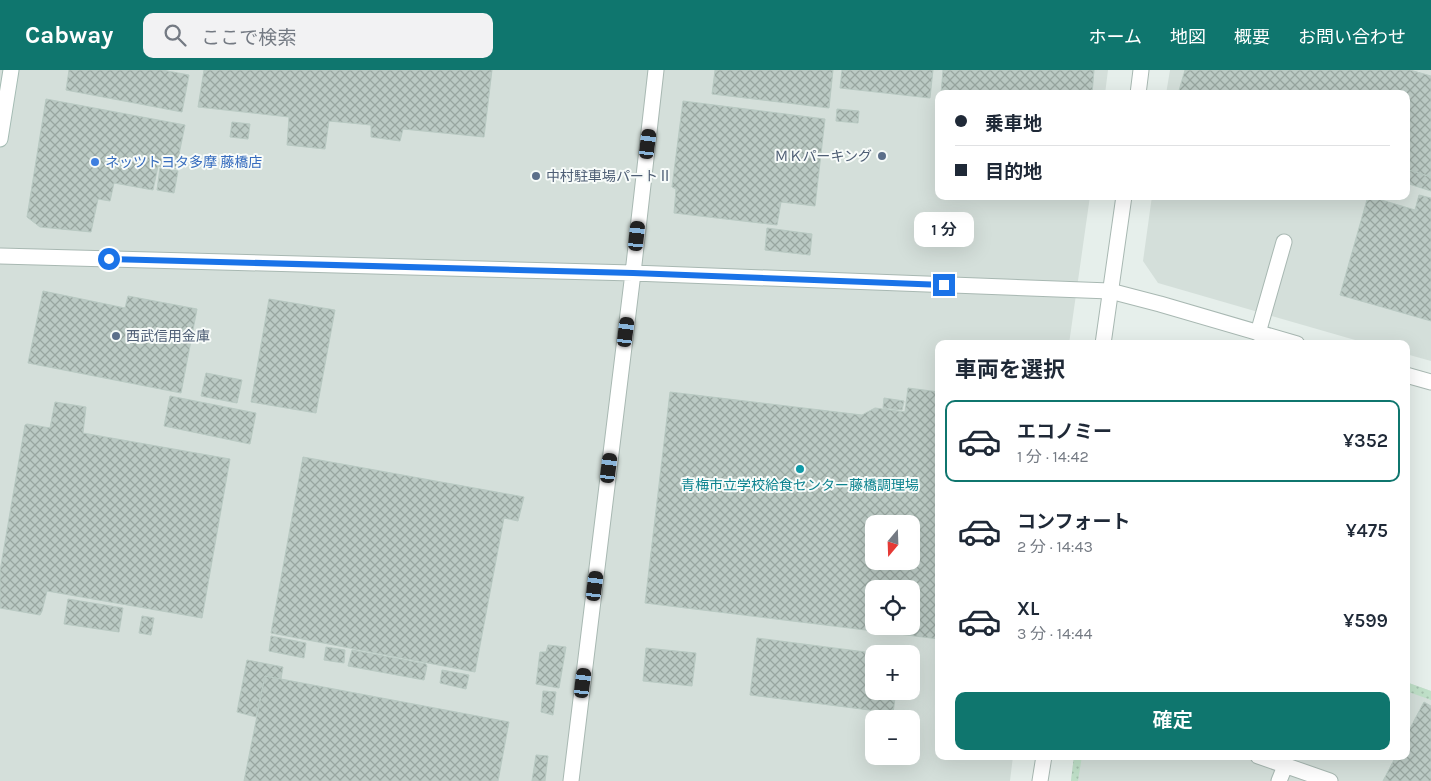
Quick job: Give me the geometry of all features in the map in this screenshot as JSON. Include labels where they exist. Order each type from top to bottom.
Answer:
[{"type":"street","points":[[0,139],[11,70]]},
{"type":"street","points":[[571,781],[656,70]]},
{"type":"street","points":[[1138,90],[1141,70]]},
{"type":"street","points":[[1104,340],[1123,200]]},
{"type":"street","points":[[1258,332],[1284,242]]},
{"type":"street","points":[[0,256],[633,273],[1110,291],[1284,340]]},
{"type":"street","points":[[1410,376],[1431,382]]},
{"type":"street","points":[[1040,781],[1043,760]]},
{"type":"street","points":[[1269,760],[1330,781]]},
{"type":"street","points":[[1279,781],[1285,766]]},
{"type":"shaded area","points":[[0,70],[1108,70],[1106,90],[935,90],[935,200],[1089,200],[1070,340],[935,340],[935,760],[1013,760],[1010,781],[0,781]]},
{"type":"shaded area","points":[[1170,70],[1431,70],[1431,361],[1410,355],[1410,340],[1355,340],[1158,283],[1143,261],[1151,200],[1410,200],[1410,90],[1167,90]]},
{"type":"shaded area","points":[[1410,683],[1431,691],[1431,781],[1071,781],[1074,760],[1410,760]]},
{"type":"green space","points":[[1410,683],[1431,691],[1431,700],[1410,692]]},
{"type":"green space","points":[[1074,760],[1081,760],[1078,781],[1071,781]]},
{"type":"building","points":[[69,70],[162,70],[189,75],[182,112],[66,90]]},
{"type":"building","points":[[204,70],[492,70],[484,137],[403,129],[400,141],[371,137],[371,125],[329,121],[325,149],[287,145],[289,117],[198,107]]},
{"type":"building","points":[[715,70],[833,70],[829,108],[712,94]]},
{"type":"building","points":[[842,70],[933,70],[930,98],[840,88]]},
{"type":"building","points":[[943,70],[1094,70],[1092,90],[941,90]]},
{"type":"building","points":[[1185,70],[1410,70],[1431,76],[1431,177],[1410,170],[1410,90],[1179,90]]},
{"type":"building","points":[[46,99],[185,125],[176,169],[158,166],[153,190],[114,183],[110,201],[98,199],[91,232],[40,227],[27,217]]},
{"type":"building","points":[[683,101],[825,119],[815,206],[781,202],[777,225],[674,213],[676,189],[672,187]]},
{"type":"building","points":[[837,109],[859,111],[858,123],[836,121]]},
{"type":"building","points":[[232,122],[250,124],[248,139],[230,137]]},
{"type":"building","points":[[160,168],[178,171],[174,193],[157,190]]},
{"type":"building","points":[[1410,170],[1431,177],[1431,191],[1410,184]]},
{"type":"building","points":[[1419,195],[1431,198],[1431,321],[1340,295],[1367,200],[1381,200],[1415,210]]},
{"type":"building","points":[[767,228],[812,234],[810,255],[765,250]]},
{"type":"building","points":[[43,291],[125,308],[128,296],[197,309],[181,393],[28,363]]},
{"type":"building","points":[[269,299],[335,310],[316,413],[251,402]]},
{"type":"building","points":[[206,373],[242,380],[237,403],[201,396]]},
{"type":"building","name":"青梅市立学校給食センター藤橋調理場","points":[[908,388],[935,391],[935,639],[906,635],[920,635],[920,580],[865,580],[865,630],[645,603],[670,392],[862,415],[875,408],[905,412]]},
{"type":"building","points":[[170,396],[256,413],[250,444],[164,426]]},
{"type":"building","points":[[884,398],[904,401],[902,410],[883,408]]},
{"type":"building","points":[[55,402],[86,407],[83,433],[230,459],[202,618],[47,591],[40,615],[0,608],[0,571],[25,425],[50,428]]},
{"type":"building","points":[[303,457],[524,497],[518,521],[504,518],[475,672],[271,633]]},
{"type":"building","points":[[68,599],[123,608],[119,632],[64,624]]},
{"type":"building","points":[[142,616],[154,618],[151,635],[139,633]]},
{"type":"building","points":[[271,636],[306,643],[304,658],[269,651]]},
{"type":"building","points":[[757,638],[865,652],[865,700],[895,700],[893,710],[869,710],[750,695]]},
{"type":"building","points":[[548,645],[566,647],[559,688],[536,684],[540,652],[546,652]]},
{"type":"building","points":[[326,647],[345,650],[344,663],[324,660]]},
{"type":"building","points":[[646,648],[696,653],[692,686],[643,681]]},
{"type":"building","points":[[352,650],[426,664],[424,680],[348,666]]},
{"type":"building","points":[[247,660],[283,667],[281,679],[265,676],[256,717],[237,712]]},
{"type":"building","points":[[442,670],[469,675],[466,689],[440,683]]},
{"type":"building","points":[[265,676],[509,722],[498,781],[244,781]]},
{"type":"building","points":[[543,691],[556,692],[553,715],[541,712]]},
{"type":"building","points":[[1424,702],[1431,706],[1431,781],[1383,781],[1394,760],[1410,760],[1410,728]]},
{"type":"building","points":[[536,755],[548,756],[545,781],[532,781]]},
{"type":"place","name":"ＭＫパーキング","points":[[882,156]]},
{"type":"place","name":"ネッツトヨタ多摩 藤橋店","points":[[95,162]]},
{"type":"place","name":"中村駐車場パートⅡ","points":[[536,176]]},
{"type":"place","name":"西武信用金庫","points":[[116,336]]},
{"type":"place","name":"青梅市立学校給食センター藤橋調理場","points":[[800,469]]},
{"type":"route","points":[[109,259],[633,273],[944,285]]}]
